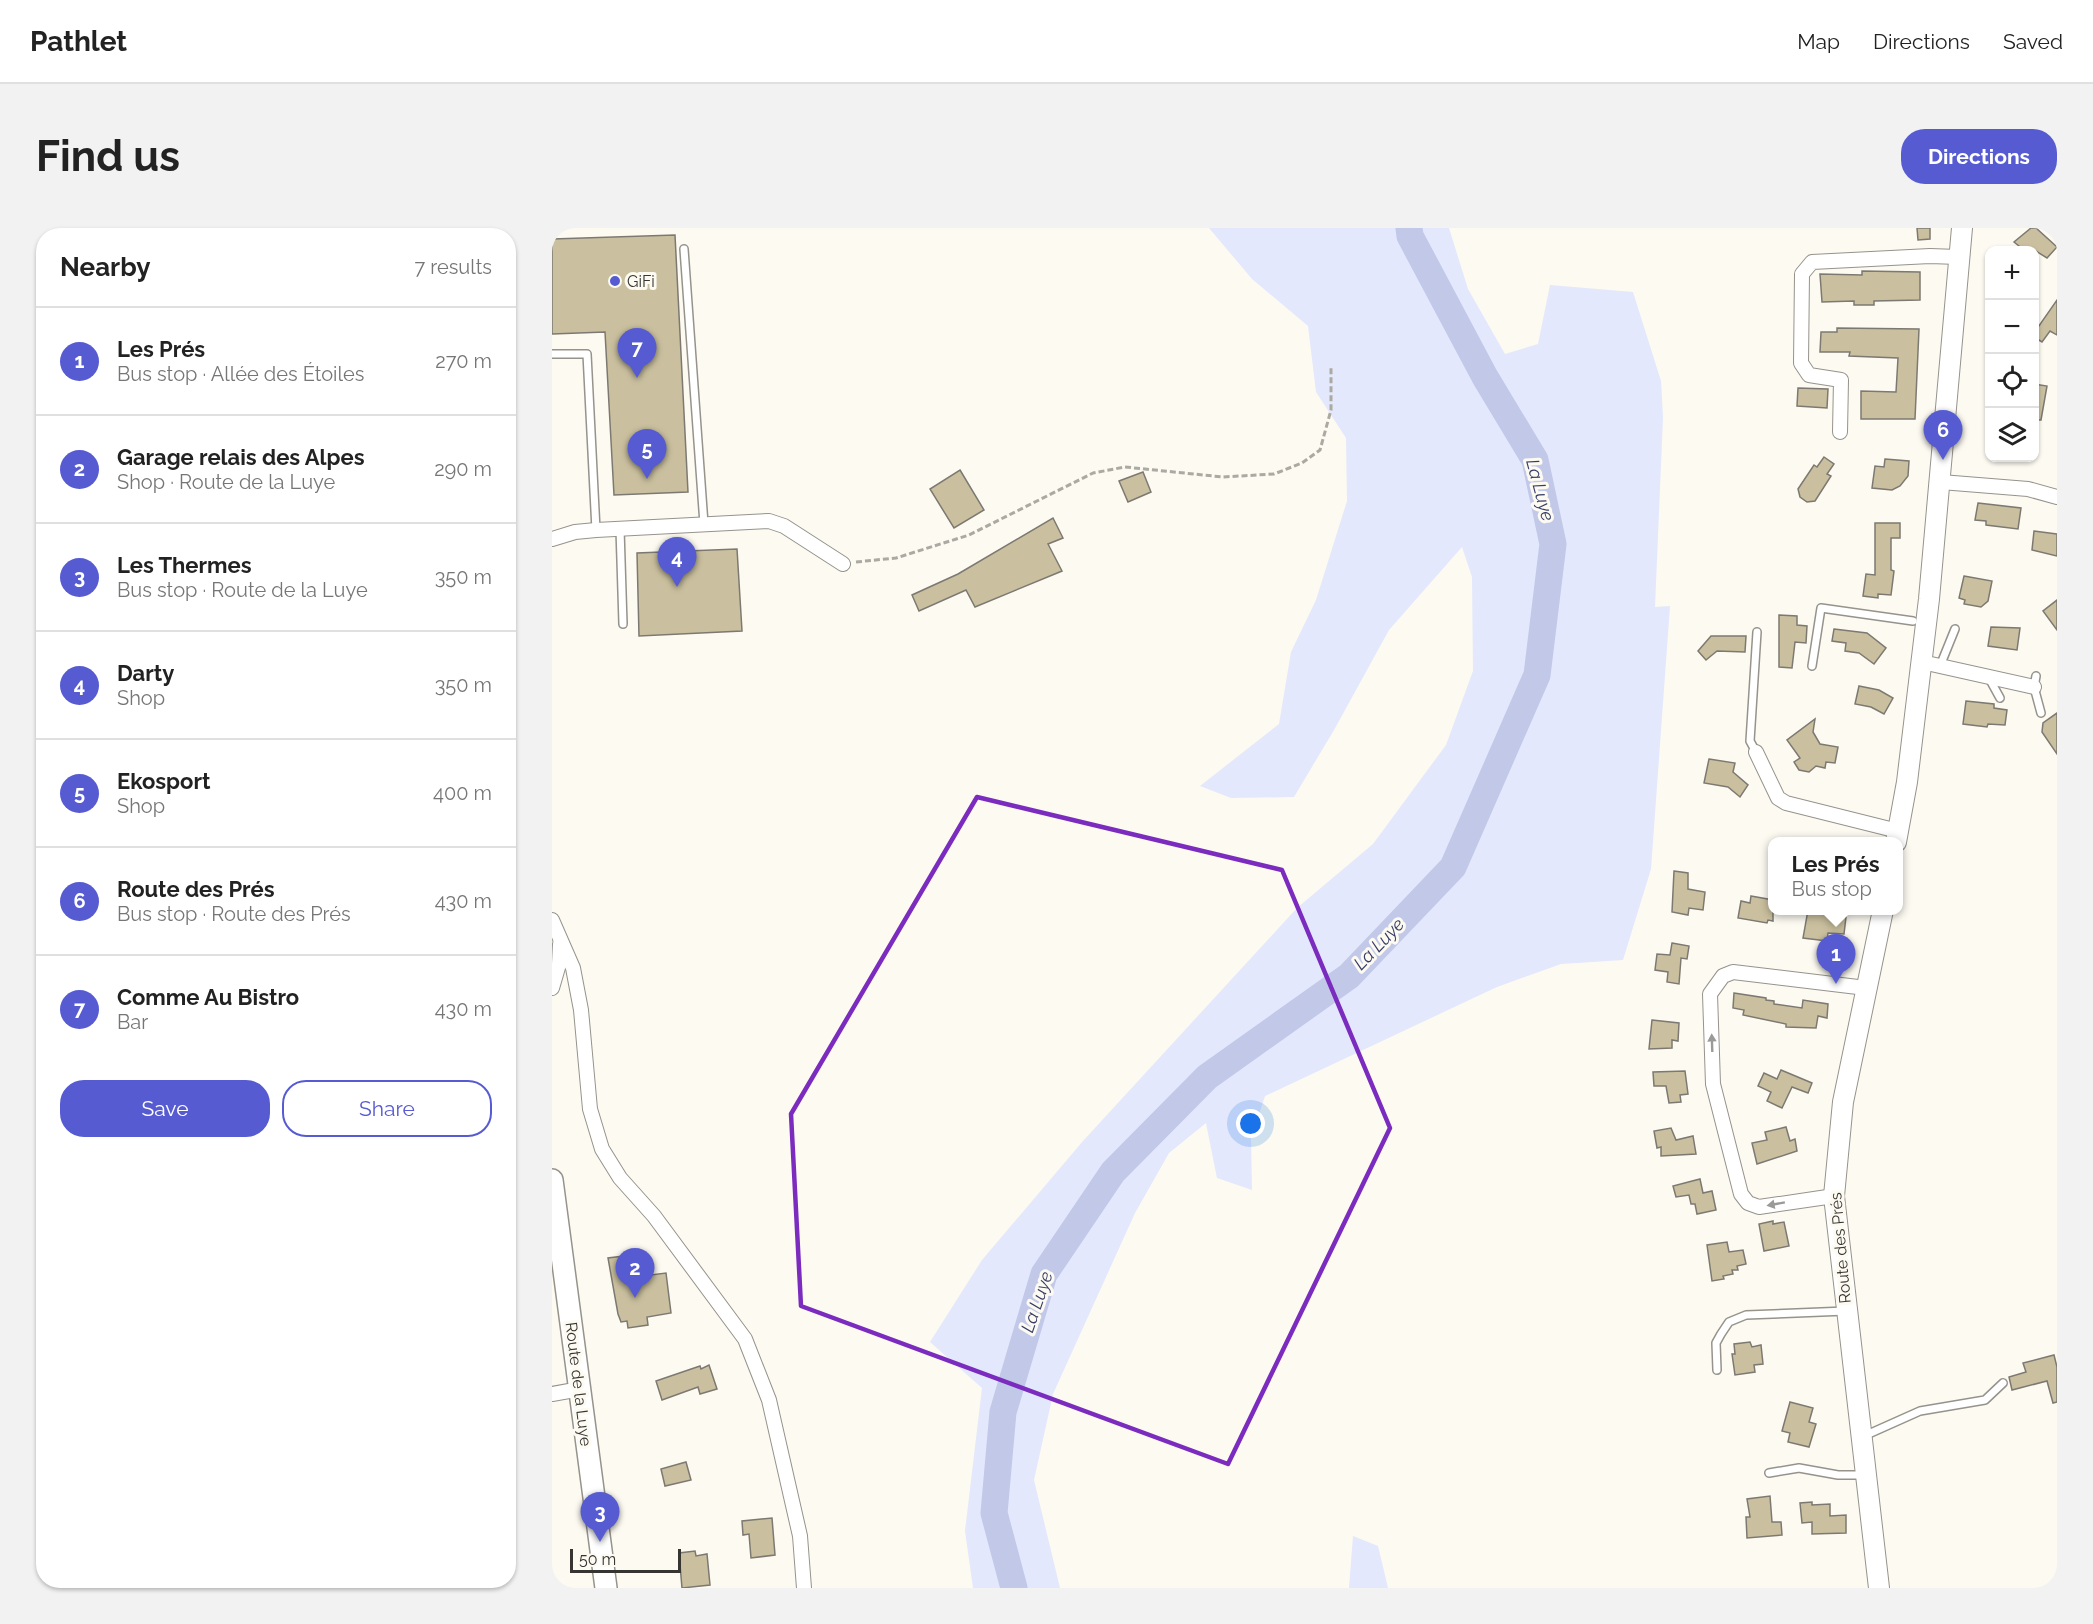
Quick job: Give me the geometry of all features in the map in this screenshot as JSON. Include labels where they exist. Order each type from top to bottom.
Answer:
[{"type":"main road","name":"Route de la Luye","points":[[552,1180],[606,1588]]},
{"type":"street","points":[[1756,752],[1778,798],[1786,803],[1897,836],[1931,664],[1941,482],[1962,228]]},
{"type":"street","points":[[1840,432],[1841,380],[1809,375],[1801,363],[1802,274],[1805,268],[1812,262],[1930,256],[1958,257]]},
{"type":"street","points":[[1941,482],[2028,489],[2057,497]]},
{"type":"street","points":[[552,539],[574,532],[596,530],[768,521],[784,526],[843,564]]},
{"type":"street","points":[[1931,664],[1988,676],[2035,682]]},
{"type":"street","name":"Route des Prés","points":[[1879,1588],[1834,1196],[1843,1102],[1882,915]]},
{"type":"street","points":[[552,920],[573,968],[581,1010],[590,1109],[602,1149],[620,1178],[654,1216],[745,1339],[769,1400],[800,1536],[804,1588]]},
{"type":"street","points":[[552,988],[559,964],[560,939]]},
{"type":"street","points":[[1834,1196],[1759,1207],[1748,1203],[1741,1194],[1713,1084],[1710,994],[1723,976],[1744,971],[1866,988]]},
{"type":"street","points":[[552,1394],[580,1389]]},
{"type":"lane","points":[[684,249],[704,525]]},
{"type":"lane","points":[[552,354],[587,354],[596,530]]},
{"type":"lane","points":[[620,529],[623,624]]},
{"type":"lane","points":[[1812,666],[1821,608],[1913,621]]},
{"type":"lane","points":[[1931,664],[1955,628]]},
{"type":"lane","points":[[1756,752],[1750,741],[1757,632]]},
{"type":"lane","points":[[1988,676],[2000,698]]},
{"type":"lane","points":[[2035,682],[2041,713]]},
{"type":"lane","points":[[1717,1371],[1716,1343],[1729,1322],[1746,1315],[1846,1311]]},
{"type":"lane","points":[[1862,1437],[1920,1411],[1985,1400],[2003,1383]]},
{"type":"lane","points":[[1769,1473],[1799,1468],[1838,1475],[1867,1474]]},
{"type":"path","points":[[843,564],[896,558],[969,535],[1093,473],[1125,467],[1233,476],[1274,474],[1302,463],[1320,450],[1331,410],[1331,368]]},
{"type":"highlighted area","points":[[977,797],[1282,870],[1390,1128],[1228,1464],[801,1306],[791,1114]]},
{"type":"shaded area","points":[[1209,228],[1449,228],[1468,289],[1505,354],[1538,344],[1550,285],[1633,292],[1661,381],[1663,417],[1655,607],[1670,606],[1651,869],[1623,960],[1561,964],[1497,987],[1265,1096],[1251,1138],[1252,1190],[1217,1178],[1206,1123],[1169,1153],[1135,1213],[1053,1394],[1034,1480],[1060,1588],[973,1588],[965,1531],[982,1388],[930,1342],[982,1260],[1083,1141],[1297,908],[1373,844],[1446,745],[1473,671],[1472,577],[1462,547],[1389,630],[1294,797],[1231,798],[1200,786],[1279,724],[1291,652],[1316,600],[1347,501],[1346,438],[1316,392],[1308,326],[1252,279]]},
{"type":"shaded area","points":[[1353,1536],[1378,1546],[1388,1588],[1349,1588]]},
{"type":"building","points":[[1917,228],[1930,228],[1930,239],[1918,240]]},
{"type":"building","points":[[2031,228],[2036,228],[2057,247],[2047,258],[2039,253],[2039,246],[2019,246],[2014,242]]},
{"type":"building","points":[[675,235],[688,492],[614,495],[605,332],[552,334],[552,239]]},
{"type":"building","points":[[1862,271],[1920,272],[1920,300],[1874,301],[1874,305],[1854,305],[1854,301],[1822,302],[1820,274],[1862,275]]},
{"type":"building","points":[[2057,300],[2057,335],[2050,331],[2042,342],[2039,340],[2039,326]]},
{"type":"building","points":[[1837,328],[1919,329],[1915,419],[1861,419],[1861,391],[1896,392],[1898,358],[1849,356],[1850,352],[1820,352],[1821,332],[1837,332]]},
{"type":"building","points":[[2039,385],[2047,386],[2041,420],[2039,420]]},
{"type":"building","points":[[1798,388],[1828,389],[1827,408],[1797,406]]},
{"type":"building","points":[[1824,457],[1834,464],[1827,474],[1831,476],[1815,501],[1807,502],[1800,497],[1798,489],[1814,465],[1817,467]]},
{"type":"building","points":[[1885,459],[1909,461],[1908,476],[1900,486],[1892,490],[1872,488],[1875,466],[1884,467]]},
{"type":"building","points":[[960,470],[984,510],[954,528],[930,489]]},
{"type":"building","points":[[1143,472],[1151,492],[1128,502],[1119,481]]},
{"type":"building","points":[[1978,503],[2021,508],[2018,529],[1986,525],[1986,521],[1975,520]]},
{"type":"building","points":[[1053,518],[1063,538],[1048,544],[1062,571],[975,607],[966,590],[919,611],[912,595],[958,574]]},
{"type":"building","points":[[1875,523],[1900,523],[1900,538],[1891,538],[1891,570],[1894,571],[1891,595],[1878,594],[1878,598],[1863,596],[1866,574],[1875,575]]},
{"type":"building","points":[[2034,531],[2057,534],[2057,556],[2032,550]]},
{"type":"building","points":[[737,549],[742,631],[639,636],[637,553]]},
{"type":"building","points":[[1964,576],[1992,581],[1988,601],[1981,607],[1964,604],[1965,600],[1959,598]]},
{"type":"building","points":[[2057,600],[2057,630],[2043,611]]},
{"type":"building","points":[[1779,615],[1797,616],[1797,625],[1807,626],[1806,643],[1795,642],[1792,668],[1779,667]]},
{"type":"building","points":[[1991,627],[2020,628],[2017,650],[1988,646]]},
{"type":"building","points":[[1834,629],[1867,633],[1886,648],[1874,664],[1859,653],[1845,651],[1846,643],[1832,641]]},
{"type":"building","points":[[1711,636],[1746,636],[1745,652],[1717,651],[1706,660],[1698,651]]},
{"type":"building","points":[[1859,686],[1879,690],[1893,698],[1884,714],[1871,707],[1855,704]]},
{"type":"building","points":[[1966,701],[1994,704],[1994,708],[2007,710],[2005,725],[1988,724],[1987,727],[1963,724]]},
{"type":"building","points":[[2057,713],[2057,754],[2042,732],[2043,723]]},
{"type":"building","points":[[1815,719],[1813,732],[1820,744],[1838,747],[1835,763],[1826,762],[1825,768],[1816,766],[1809,772],[1799,770],[1794,762],[1800,758],[1787,740]]},
{"type":"building","points":[[1709,759],[1735,763],[1733,772],[1748,785],[1740,797],[1728,787],[1704,783]]},
{"type":"building","points":[[1674,871],[1688,873],[1688,889],[1705,892],[1703,910],[1689,908],[1688,915],[1672,912]]},
{"type":"building","points":[[1751,896],[1768,899],[1768,915],[1773,915],[1773,921],[1768,920],[1767,923],[1738,918],[1741,901],[1750,903]]},
{"type":"building","points":[[1807,915],[1846,917],[1844,934],[1828,933],[1827,941],[1803,938]]},
{"type":"building","points":[[1672,943],[1689,946],[1687,959],[1681,958],[1679,984],[1667,982],[1668,972],[1655,970],[1657,954],[1670,955]]},
{"type":"building","points":[[1734,993],[1766,998],[1766,1000],[1774,1001],[1774,1004],[1802,1008],[1803,1000],[1828,1004],[1827,1018],[1818,1016],[1816,1028],[1786,1027],[1786,1024],[1743,1015],[1744,1010],[1733,1008]]},
{"type":"building","points":[[1652,1020],[1679,1023],[1678,1041],[1672,1040],[1672,1048],[1649,1049]]},
{"type":"building","points":[[1781,1070],[1812,1083],[1808,1093],[1792,1087],[1782,1108],[1767,1101],[1771,1092],[1758,1086],[1764,1073],[1777,1079]]},
{"type":"building","points":[[1685,1071],[1688,1094],[1680,1095],[1681,1102],[1669,1103],[1666,1086],[1654,1086],[1653,1072]]},
{"type":"building","points":[[1786,1127],[1790,1141],[1795,1139],[1797,1151],[1757,1164],[1752,1143],[1767,1140],[1765,1132]]},
{"type":"building","points":[[1671,1128],[1676,1140],[1693,1136],[1696,1154],[1661,1156],[1661,1147],[1657,1148],[1654,1131]]},
{"type":"building","points":[[1700,1179],[1703,1193],[1712,1191],[1716,1210],[1697,1214],[1695,1204],[1691,1204],[1689,1195],[1676,1197],[1673,1186]]},
{"type":"building","points":[[1773,1221],[1773,1224],[1784,1222],[1789,1246],[1764,1251],[1759,1224]]},
{"type":"building","points":[[1727,1242],[1729,1252],[1743,1250],[1746,1264],[1737,1266],[1738,1270],[1732,1270],[1733,1274],[1723,1276],[1724,1279],[1712,1281],[1707,1245]]},
{"type":"building","points":[[640,1254],[643,1276],[666,1273],[671,1313],[647,1317],[648,1325],[628,1328],[627,1321],[621,1322],[618,1314],[608,1258]]},
{"type":"building","points":[[1750,1342],[1752,1347],[1761,1345],[1763,1364],[1754,1365],[1755,1372],[1735,1375],[1732,1354],[1735,1354],[1734,1344]]},
{"type":"building","points":[[2054,1355],[2057,1367],[2057,1402],[2053,1403],[2047,1381],[2012,1390],[2009,1377],[2026,1372],[2023,1363]]},
{"type":"building","points":[[709,1365],[717,1389],[700,1394],[698,1387],[662,1400],[656,1381]]},
{"type":"building","points":[[1790,1402],[1813,1408],[1809,1422],[1816,1424],[1809,1447],[1788,1442],[1790,1433],[1782,1431]]},
{"type":"building","points":[[686,1462],[691,1480],[665,1486],[661,1469]]},
{"type":"building","points":[[1770,1496],[1772,1522],[1781,1522],[1782,1535],[1747,1538],[1746,1517],[1750,1517],[1747,1499]]},
{"type":"building","points":[[1812,1502],[1812,1505],[1830,1504],[1830,1516],[1846,1515],[1846,1533],[1812,1534],[1812,1522],[1802,1523],[1800,1503]]},
{"type":"building","points":[[772,1518],[775,1555],[751,1558],[749,1534],[743,1535],[742,1521]]},
{"type":"building","points":[[695,1551],[696,1556],[707,1554],[710,1585],[682,1588],[679,1553]]},
{"type":"waterway","name":"La Luye","points":[[1014,1588],[994,1513],[1003,1412],[1044,1274],[1113,1172],[1207,1077],[1349,976],[1453,867],[1537,675],[1553,544],[1535,460],[1485,377],[1410,236],[1409,228]]},
{"type":"place","name":"GiFi","points":[[615,281]]},
{"type":"place","name":"Comme Au Bistro","points":[[637,378]]},
{"type":"place","name":"Route des Prés","points":[[1943,460]]},
{"type":"place","name":"Ekosport","points":[[647,479]]},
{"type":"place","name":"Darty","points":[[677,587]]},
{"type":"place","name":"Les Prés","points":[[1836,984]]},
{"type":"place","name":"Garage relais des Alpes","points":[[635,1298]]},
{"type":"place","name":"Les Thermes","points":[[600,1542]]}]
